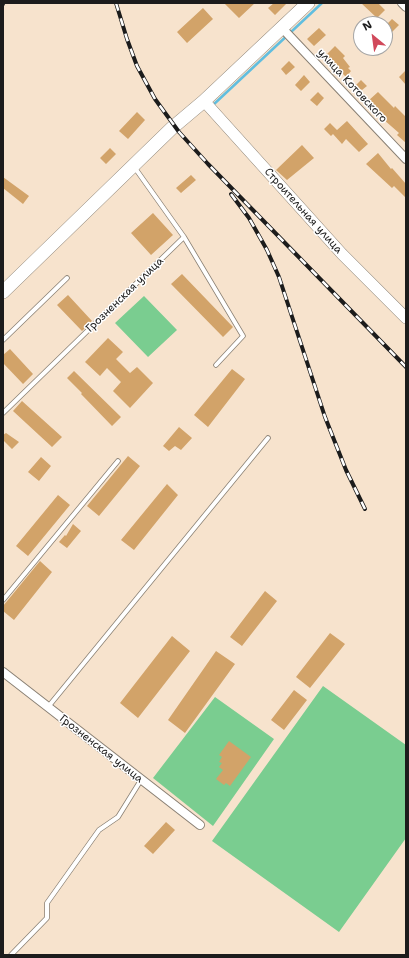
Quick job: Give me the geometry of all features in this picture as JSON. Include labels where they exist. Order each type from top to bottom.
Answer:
[{"type":"main road","points":[[3,292],[172,128],[204,101],[308,3]]},
{"type":"street","points":[[402,3],[406,7]]},
{"type":"street","name":"улица Котовского","points":[[282,28],[406,159]]},
{"type":"street","name":"Строительная улица","points":[[204,101],[342,254],[406,318]]},
{"type":"street","name":"Грозненская улица","points":[[3,672],[200,825]]},
{"type":"lane","points":[[134,166],[184,237],[243,336],[216,365]]},
{"type":"lane","name":"Грозненская улица","points":[[3,413],[184,237]]},
{"type":"lane","points":[[3,340],[67,278]]},
{"type":"lane","points":[[48,708],[268,438]]},
{"type":"lane","points":[[3,600],[118,461]]},
{"type":"lane","points":[[11,955],[47,918],[47,903],[99,830],[118,817],[141,780]]},
{"type":"green space","points":[[144,296],[177,330],[148,357],[115,323]]},
{"type":"green space","points":[[323,686],[406,745],[406,838],[339,932],[212,841]]},
{"type":"green space","points":[[215,697],[274,739],[213,826],[153,778]]},
{"type":"building","points":[[224,3],[255,3],[239,18]]},
{"type":"building","points":[[274,3],[287,3],[275,15],[268,8]]},
{"type":"building","points":[[361,3],[378,3],[385,10],[379,16],[375,16]]},
{"type":"building","points":[[203,8],[213,19],[187,43],[177,32]]},
{"type":"building","points":[[393,20],[399,25],[393,31]]},
{"type":"building","points":[[319,28],[326,35],[314,46],[307,39]]},
{"type":"building","points":[[335,46],[345,56],[343,58],[350,67],[348,68],[351,71],[346,77],[325,56]]},
{"type":"building","points":[[289,61],[295,67],[286,75],[281,69]]},
{"type":"building","points":[[406,70],[406,85],[399,77]]},
{"type":"building","points":[[304,75],[310,82],[301,91],[295,85]]},
{"type":"building","points":[[361,80],[367,86],[362,90],[355,86]]},
{"type":"building","points":[[318,92],[324,98],[317,106],[310,100]]},
{"type":"building","points":[[378,92],[394,108],[395,106],[406,117],[406,143],[397,135],[399,133],[383,119],[384,118],[368,101]]},
{"type":"building","points":[[137,112],[145,120],[128,139],[119,131]]},
{"type":"building","points":[[347,121],[368,144],[359,152],[346,139],[342,144],[333,134],[331,136],[324,129],[330,123],[337,130]]},
{"type":"building","points":[[302,145],[314,158],[287,180],[276,170]]},
{"type":"building","points":[[110,148],[116,154],[106,164],[100,158]]},
{"type":"building","points":[[378,153],[406,184],[406,198],[394,186],[392,188],[366,164]]},
{"type":"building","points":[[191,175],[196,180],[181,193],[176,188]]},
{"type":"building","points":[[3,177],[29,196],[23,204],[3,188]]},
{"type":"building","points":[[153,213],[173,235],[151,255],[131,233]]},
{"type":"building","points":[[182,274],[233,327],[223,337],[171,284]]},
{"type":"building","points":[[68,295],[92,321],[82,331],[57,305]]},
{"type":"building","points":[[108,338],[123,352],[116,359],[130,373],[137,367],[153,383],[130,408],[113,391],[121,382],[107,368],[100,376],[85,362]]},
{"type":"building","points":[[10,349],[33,374],[23,384],[3,363],[3,355]]},
{"type":"building","points":[[232,369],[245,379],[208,427],[194,415]]},
{"type":"building","points":[[74,371],[121,417],[112,426],[67,378]]},
{"type":"building","points":[[22,401],[62,437],[52,447],[13,411]]},
{"type":"building","points":[[179,427],[192,438],[181,450],[175,446],[169,451],[163,446]]},
{"type":"building","points":[[6,433],[19,442],[12,449],[3,440],[3,435]]},
{"type":"building","points":[[128,456],[140,466],[99,516],[87,506]]},
{"type":"building","points":[[41,457],[51,466],[39,481],[28,472]]},
{"type":"building","points":[[167,484],[178,495],[134,550],[121,540]]},
{"type":"building","points":[[58,495],[70,505],[28,556],[16,546]]},
{"type":"building","points":[[73,524],[81,531],[67,548],[59,542],[65,535],[66,536]]},
{"type":"building","points":[[40,561],[52,572],[14,620],[3,611],[3,606]]},
{"type":"building","points":[[265,591],[277,601],[242,646],[230,637]]},
{"type":"building","points":[[330,633],[345,644],[310,688],[296,677]]},
{"type":"building","points":[[172,636],[190,651],[138,718],[120,703]]},
{"type":"building","points":[[216,651],[235,664],[185,733],[168,720]]},
{"type":"building","points":[[294,690],[307,700],[284,730],[271,720]]},
{"type":"building","points":[[229,741],[251,757],[230,786],[226,783],[224,785],[216,779],[223,770],[219,767],[222,763],[219,762],[222,757],[219,755]]},
{"type":"building","points":[[166,822],[175,830],[153,854],[144,846]]},
{"type":"waterway","points":[[213,105],[322,3]]},
{"type":"railway","points":[[116,3],[137,66],[155,99],[179,132],[208,164],[406,367]]},
{"type":"railway","points":[[231,194],[249,218],[267,250],[279,277],[325,417],[346,470],[365,509]]}]
